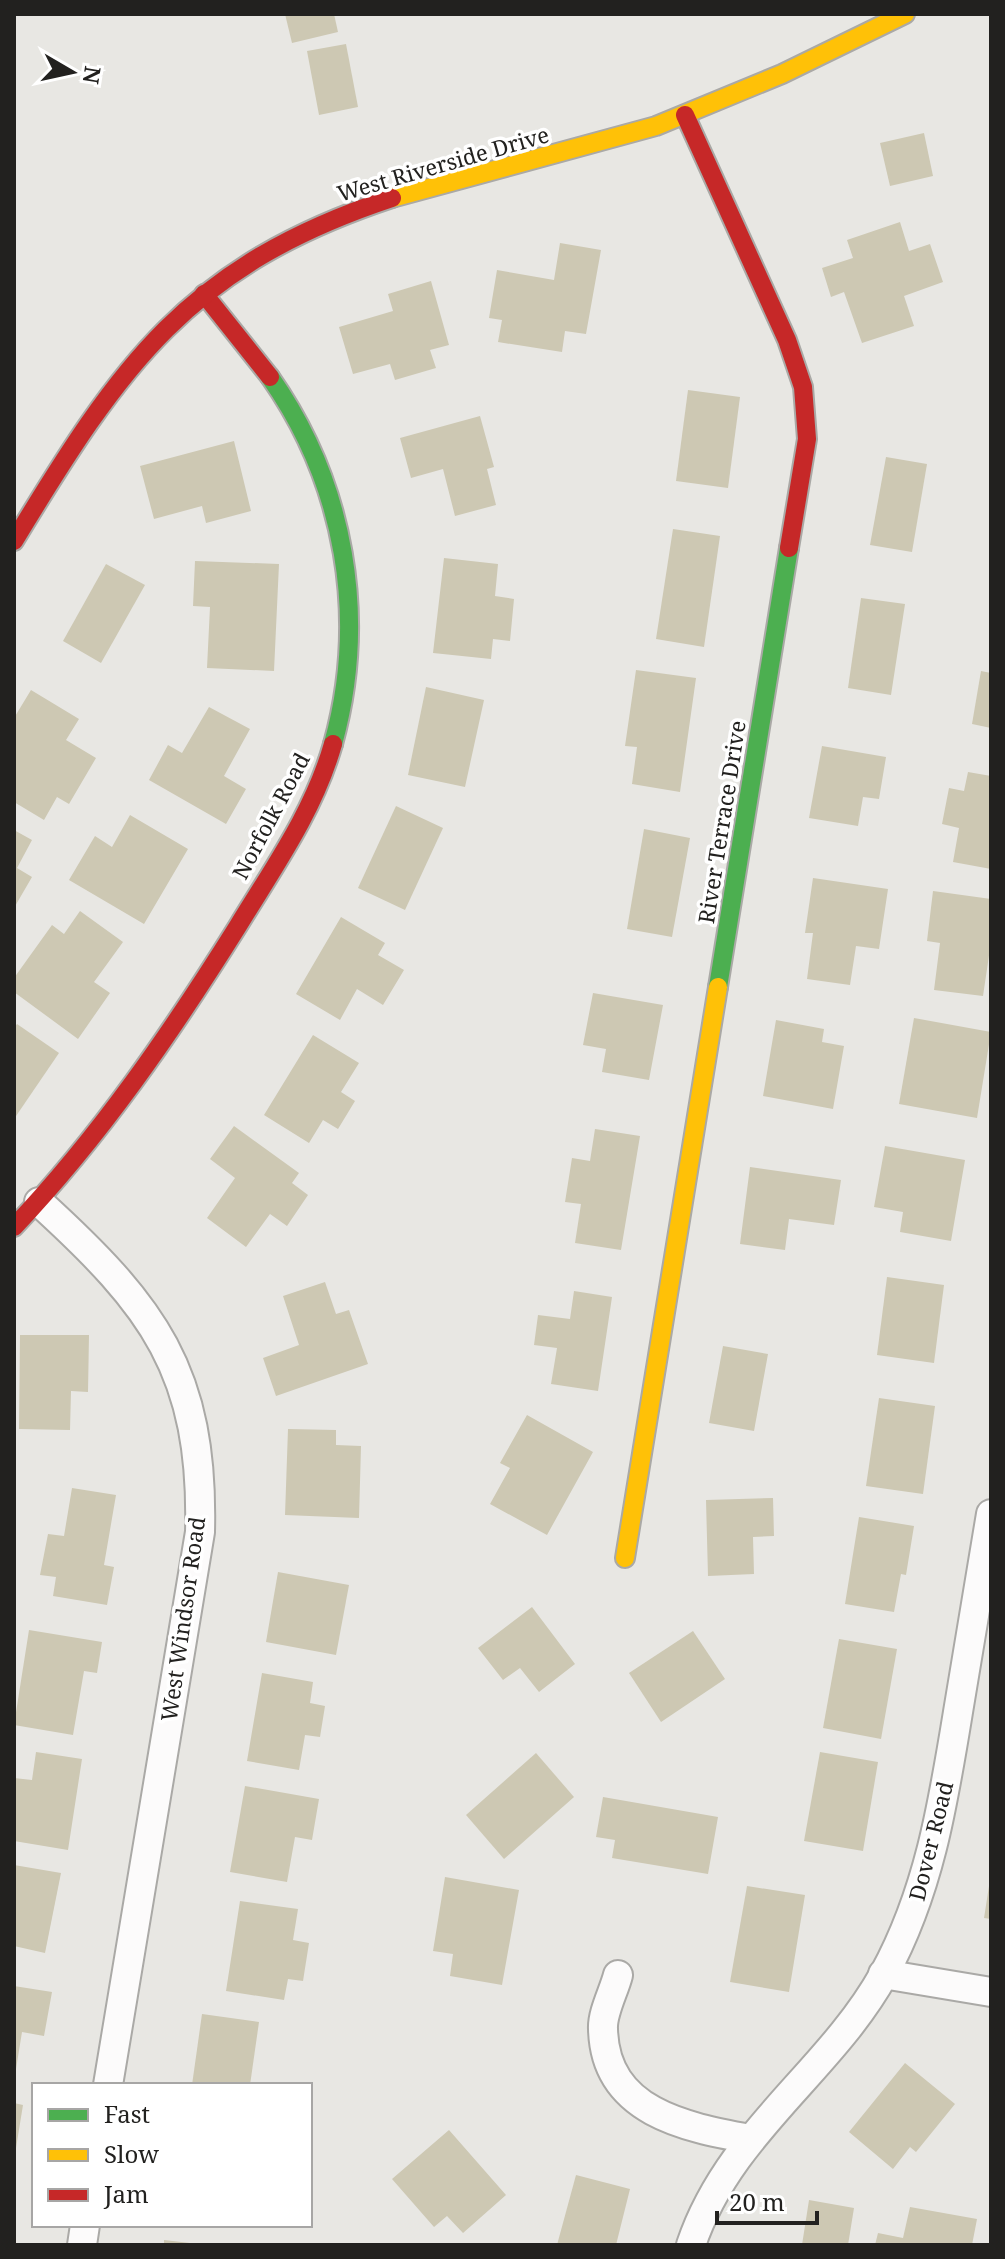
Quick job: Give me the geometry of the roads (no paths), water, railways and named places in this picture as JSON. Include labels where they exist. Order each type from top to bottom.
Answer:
[{"type":"street","name":"West Riverside Drive","points":[[14,541],[89,419],[133,360],[204,294],[247,263],[311,227],[380,201],[542,161],[685,115],[821,57],[905,14]]},
{"type":"street","name":"River Terrace Drive","points":[[625,1558],[807,439],[803,387],[787,340],[685,115]]},
{"type":"street","name":"Norfolk Road","points":[[14,1227],[107,1122],[169,1037],[290,842],[327,765],[342,710],[350,652],[350,595],[335,511],[315,457],[289,406],[204,294]]},
{"type":"street","name":"West Windsor Road","points":[[39,1202],[131,1292],[159,1334],[180,1381],[195,1430],[201,1481],[200,1532],[108,2083]]},
{"type":"street","name":"Dover Road","points":[[691,2245],[719,2184],[769,2114],[837,2042],[883,1974],[912,1915],[939,1826],[983,1609],[991,1514]]},
{"type":"street","points":[[883,1974],[991,1992]]},
{"type":"street","points":[[618,1975],[602,2027],[612,2071],[642,2107],[688,2127],[750,2139]]}]
